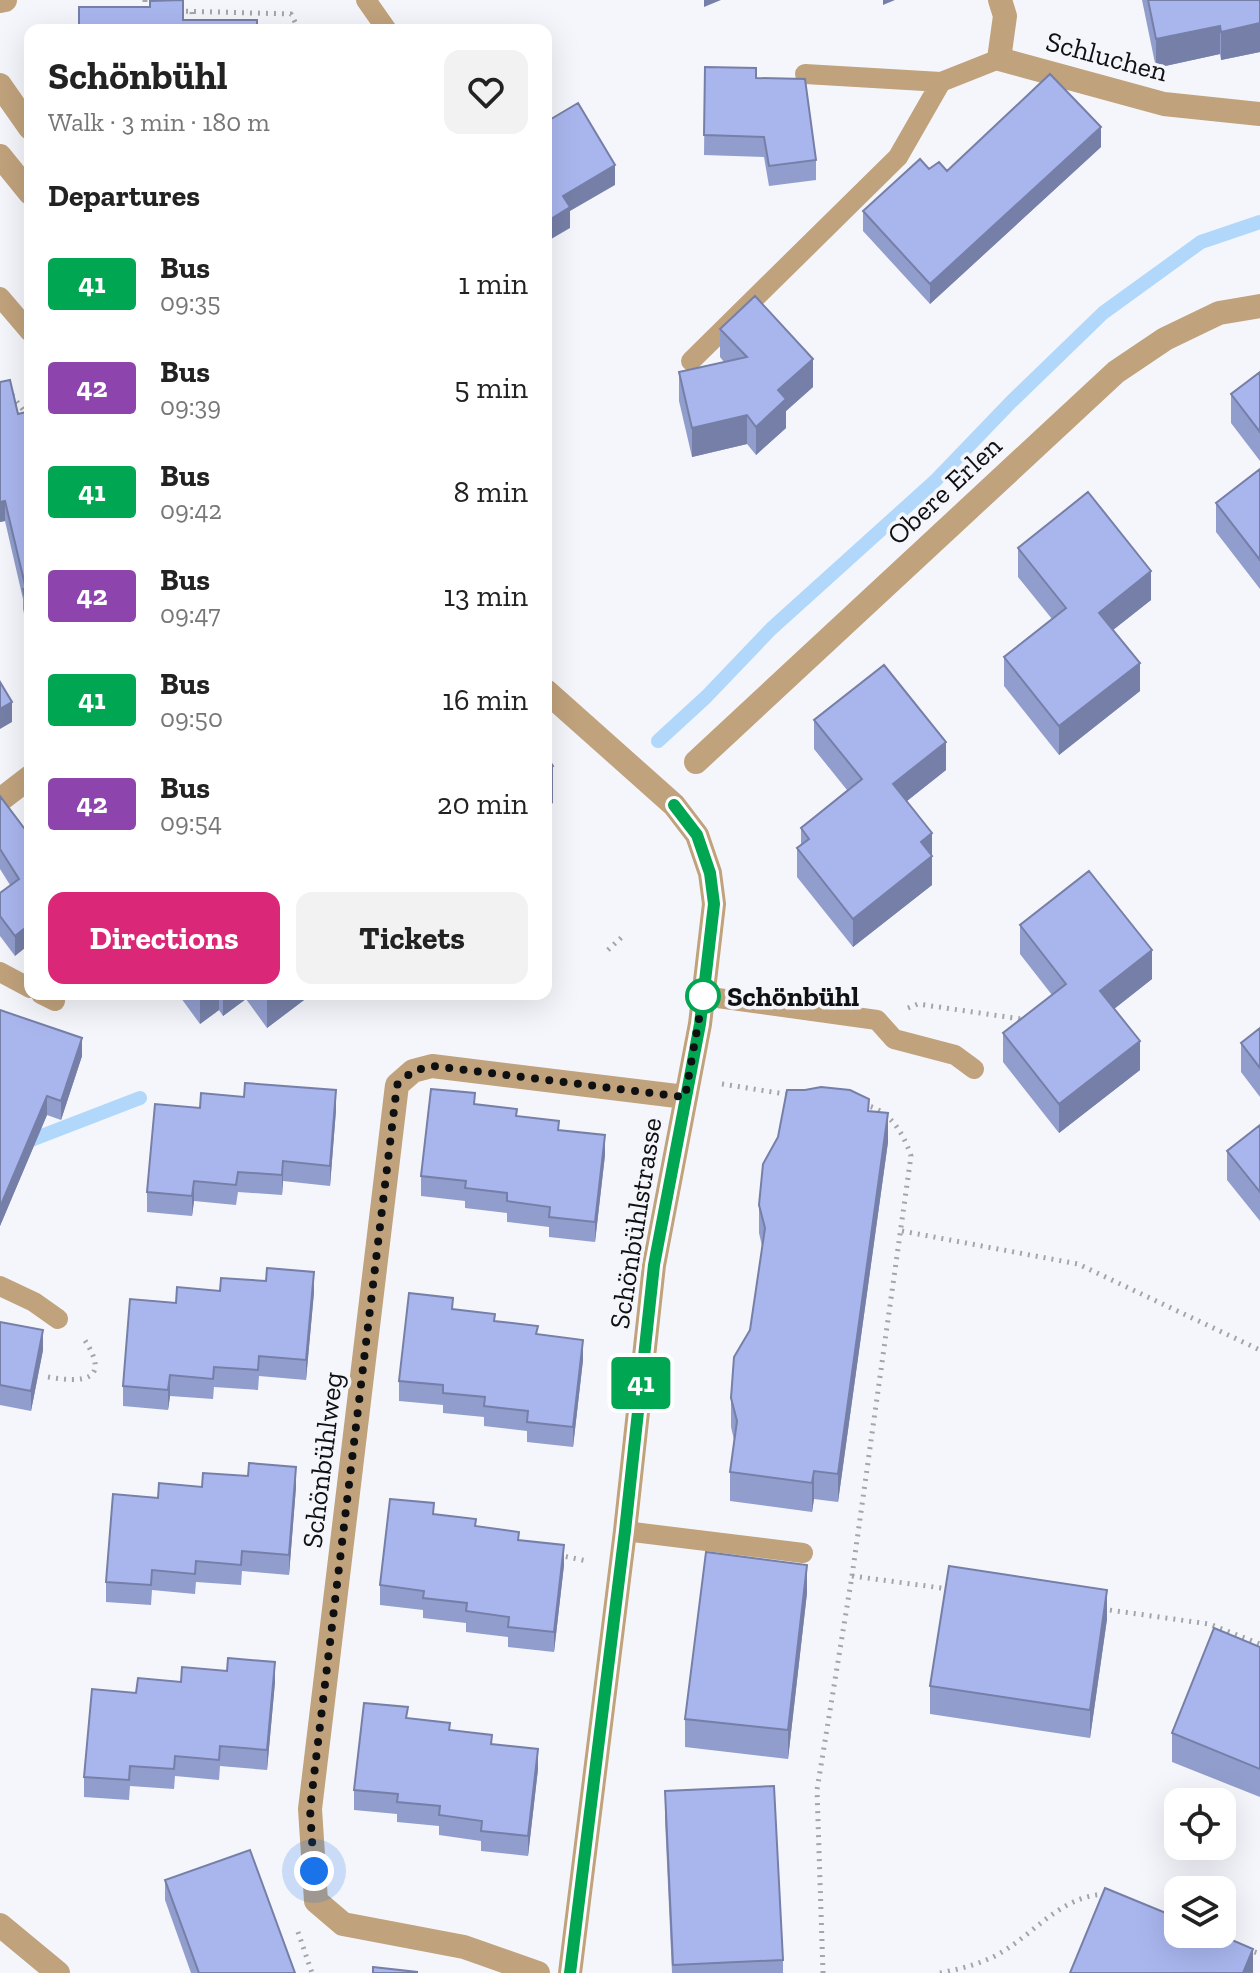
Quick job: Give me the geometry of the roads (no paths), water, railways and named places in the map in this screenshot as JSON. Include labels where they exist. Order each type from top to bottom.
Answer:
[{"type":"street","points":[[999,59],[1005,16],[1000,0]]},
{"type":"street","name":"Schluchen","points":[[999,59],[1164,104],[1260,114]]},
{"type":"street","points":[[0,85],[24,119]]},
{"type":"street","points":[[0,156],[24,186]]},
{"type":"street","name":"Obere Erlen","points":[[696,762],[1116,372],[1165,339],[1219,313],[1260,306]]},
{"type":"street","name":"Schönbühlstrasse","points":[[552,702],[674,805],[697,835],[710,873],[714,904],[703,996],[654,1265],[625,1531],[570,1973]]},
{"type":"street","points":[[0,800],[24,782]]},
{"type":"street","name":"Schönbühlweg","points":[[538,1973],[464,1947],[343,1924],[316,1901],[310,1809],[397,1085],[413,1071],[432,1066],[687,1088]]},
{"type":"street","points":[[0,1925],[58,1973]]},
{"type":"lane","points":[[366,0],[383,24]]},
{"type":"lane","points":[[805,74],[941,82],[999,59]]},
{"type":"lane","points":[[691,361],[898,157],[941,82]]},
{"type":"lane","points":[[0,297],[24,325]]},
{"type":"lane","points":[[0,972],[24,985]]},
{"type":"lane","points":[[703,996],[877,1020],[894,1039],[955,1055],[974,1069]]},
{"type":"lane","points":[[0,1286],[34,1302],[58,1319]]},
{"type":"lane","points":[[625,1531],[803,1553]]},
{"type":"waterway","points":[[658,741],[706,697],[771,629],[935,481],[1103,313],[1201,242],[1260,222]]},
{"type":"waterway","points":[[0,1152],[140,1098]]},
{"type":"place","name":"Schönbühl","points":[[703,996]]}]
